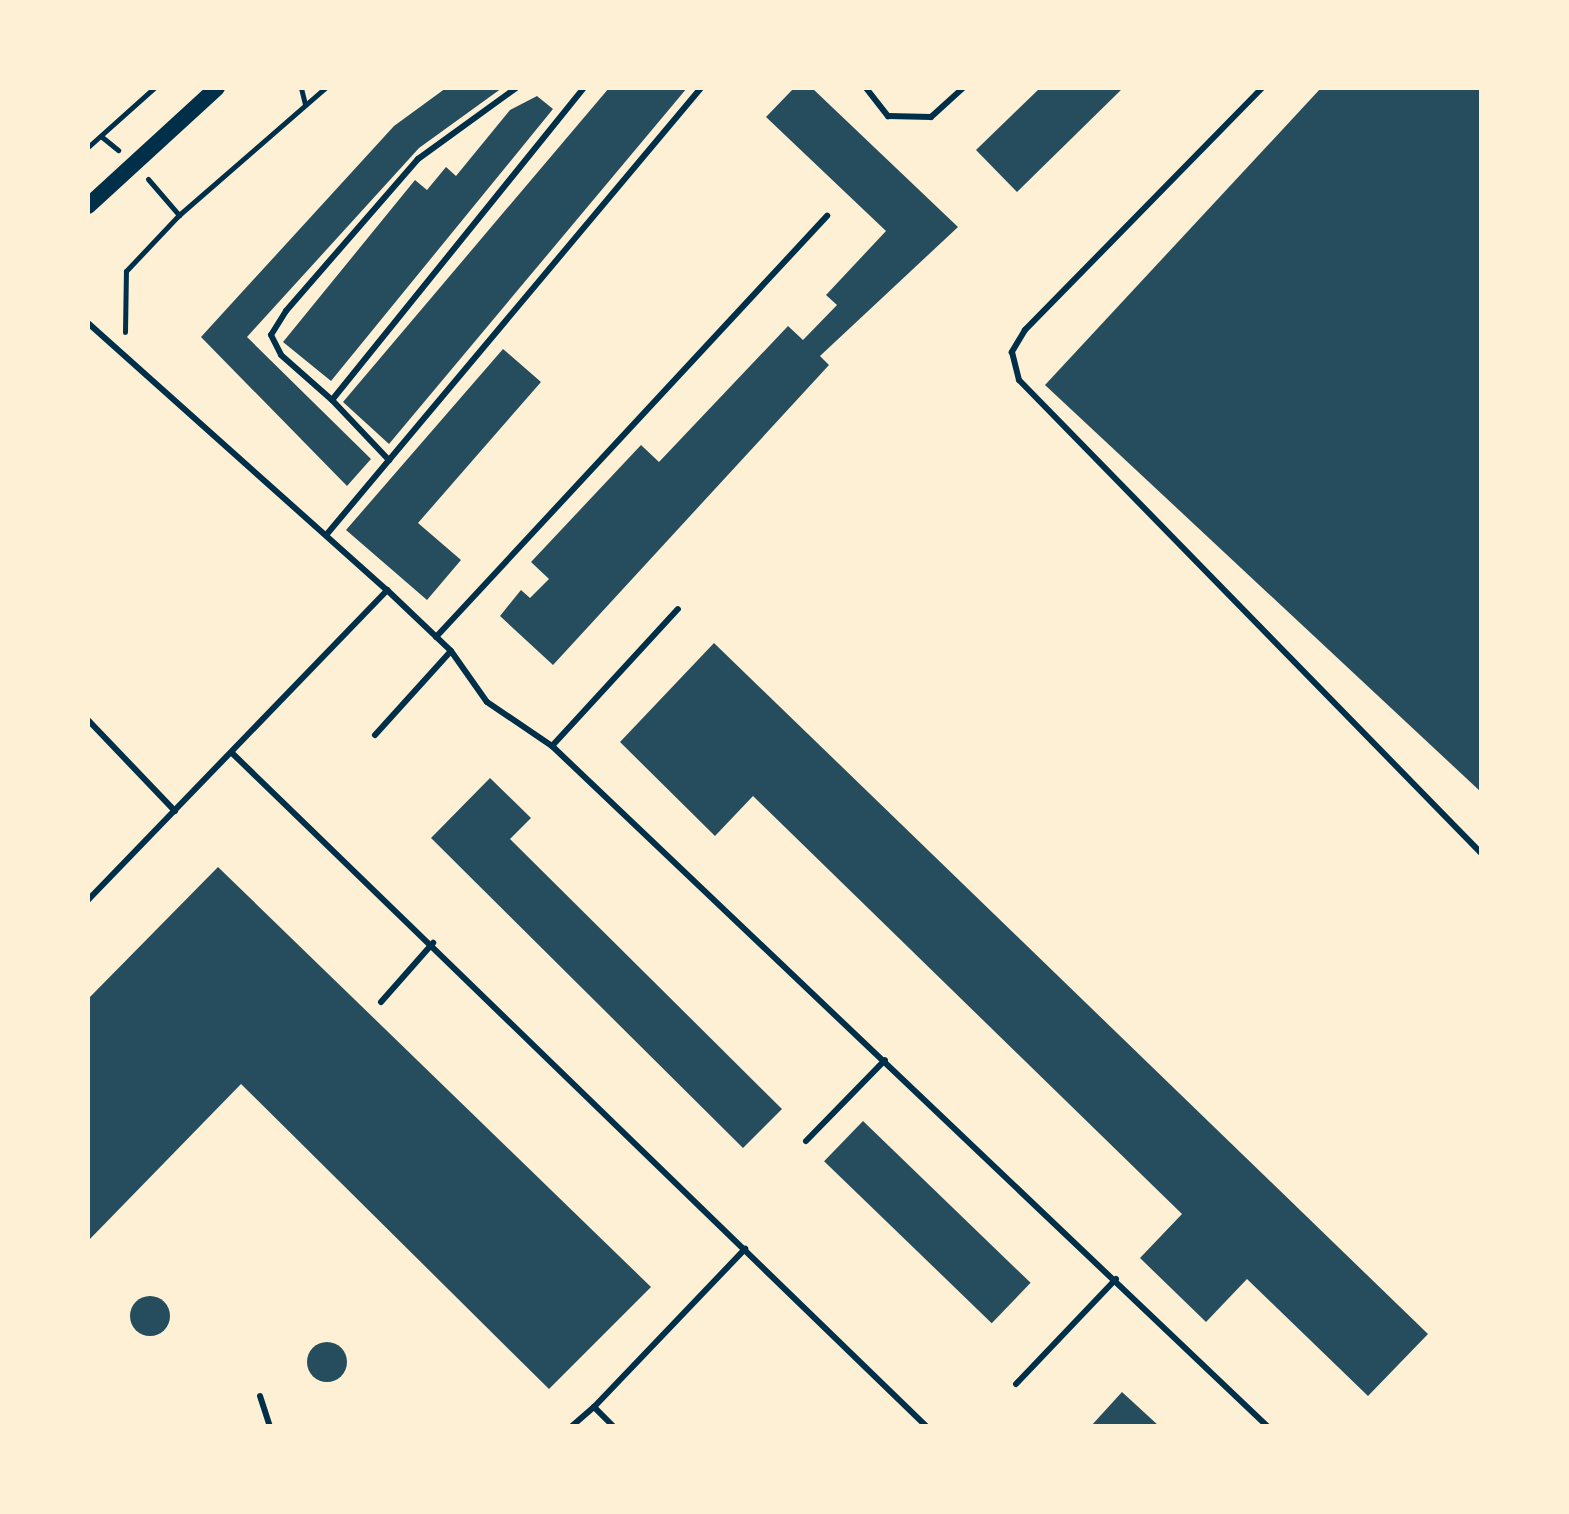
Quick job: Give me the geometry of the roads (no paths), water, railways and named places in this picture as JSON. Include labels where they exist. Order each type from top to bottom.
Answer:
[{"type":"main road","points":[[88,206],[217,88]]},
{"type":"lane","points":[[389,460],[332,400],[281,355],[271,335],[296,299],[418,159],[516,88]]},
{"type":"lane","points":[[332,400],[584,88]]},
{"type":"lane","points":[[327,534],[701,88]]},
{"type":"lane","points":[[866,88],[888,116],[931,117],[963,88]]},
{"type":"lane","points":[[1262,88],[1025,330],[1012,352],[1019,380],[1481,853]]},
{"type":"lane","points":[[436,637],[827,216]]},
{"type":"lane","points":[[88,323],[387,590],[451,651],[487,702],[552,746],[1116,1279],[1267,1426]]},
{"type":"lane","points":[[88,900],[387,590]]},
{"type":"lane","points":[[552,746],[678,609]]},
{"type":"lane","points":[[375,735],[451,651]]},
{"type":"lane","points":[[88,720],[175,811]]},
{"type":"lane","points":[[232,753],[433,943],[926,1426]]},
{"type":"lane","points":[[381,1002],[433,943]]},
{"type":"lane","points":[[806,1141],[885,1060]]},
{"type":"lane","points":[[572,1426],[594,1407],[745,1249]]},
{"type":"lane","points":[[1016,1384],[1116,1279]]},
{"type":"lane","points":[[260,1396],[270,1426]]},
{"type":"lane","points":[[594,1407],[613,1426]]}]
